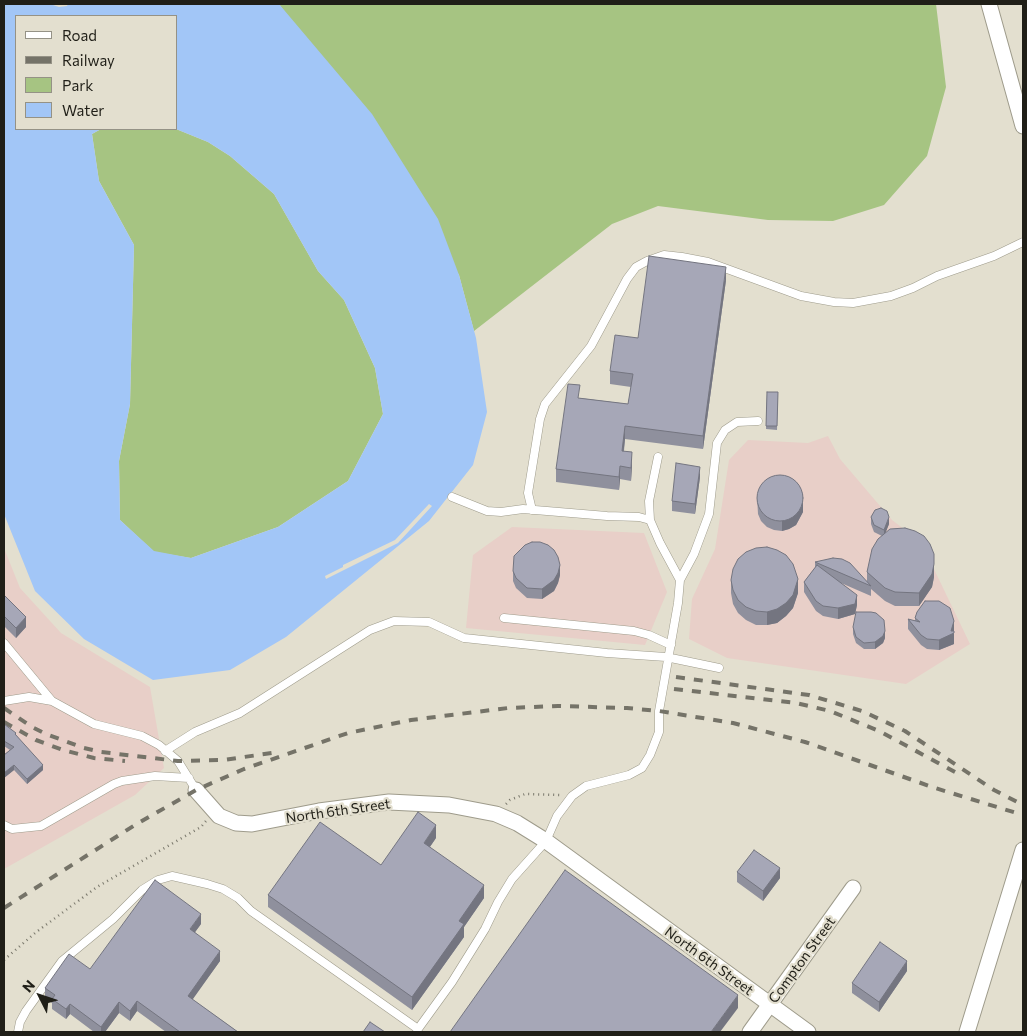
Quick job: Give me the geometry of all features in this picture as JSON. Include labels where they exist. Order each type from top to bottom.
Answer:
[{"type":"street","points":[[989,4],[1023,126]]},
{"type":"street","name":"North 6th Street","points":[[192,784],[219,816],[231,821],[252,824],[319,811],[389,802],[449,805],[496,814],[517,823],[546,841],[808,1032]]},
{"type":"street","points":[[967,1032],[1023,850]]},
{"type":"street","name":"Compton Street","points":[[750,1032],[853,888]]},
{"type":"lane","points":[[532,510],[528,493],[540,419],[545,404],[591,346],[636,267],[664,255],[682,257],[708,262],[801,296],[834,302],[853,303],[891,296],[937,276],[994,256],[1023,242]]},
{"type":"lane","points":[[18,1032],[20,1022],[26,1011],[62,961],[113,919],[142,890],[158,880],[172,876],[223,889],[238,898],[251,911],[418,1031],[452,982],[485,929],[512,879],[546,841],[557,816],[572,796],[586,786],[629,774],[642,768],[650,755],[659,732],[659,711],[678,603],[680,580],[694,554],[709,514],[717,443],[725,430],[737,422],[758,420]]},
{"type":"lane","points":[[658,457],[649,501],[650,520],[680,580]]},
{"type":"lane","points":[[452,497],[487,511],[501,512],[523,509],[639,517],[650,520]]},
{"type":"lane","points":[[504,618],[634,631],[650,635],[671,645]]},
{"type":"lane","points":[[165,750],[195,732],[240,713],[370,630],[394,621],[429,622],[464,638],[607,653],[669,657],[719,668]]},
{"type":"lane","points":[[4,643],[52,701]]},
{"type":"lane","points":[[4,701],[28,697],[52,701]]},
{"type":"lane","name":"North 6th Street","points":[[52,701],[94,724],[142,736],[160,745],[178,762],[192,784]]},
{"type":"lane","points":[[4,825],[12,829],[41,826],[122,781],[154,776],[192,784]]},
{"type":"path","points":[[496,814],[510,800],[525,794],[572,796]]},
{"type":"path","points":[[4,960],[35,933],[97,887],[130,866],[201,827],[214,811]]},
{"type":"shaded area","points":[[828,436],[840,459],[892,520],[921,542],[970,644],[906,684],[727,658],[689,639],[692,599],[715,549],[729,460],[748,440],[808,443]]},
{"type":"shaded area","points":[[512,527],[644,533],[667,592],[645,645],[466,628],[473,555]]},
{"type":"shaded area","points":[[4,548],[20,588],[61,633],[150,687],[164,768],[135,795],[4,869]]},
{"type":"green space","points":[[279,4],[936,4],[946,87],[927,156],[884,205],[833,221],[768,220],[658,206],[612,224],[474,331],[459,275]]},
{"type":"green space","points":[[99,130],[178,130],[208,142],[230,156],[274,194],[318,271],[344,300],[375,368],[383,414],[348,481],[278,527],[191,558],[154,552],[120,520],[119,461],[130,404],[134,245],[99,181],[92,134]]},
{"type":"water","points":[[4,4],[50,4],[59,7],[67,6],[68,4],[279,4],[372,114],[438,219],[459,275],[476,338],[487,412],[473,465],[429,521],[286,637],[230,670],[153,680],[84,639],[35,591],[4,514]],"holes":[[[15,15],[178,15],[178,130],[208,142],[230,156],[274,194],[318,271],[344,300],[375,368],[383,414],[348,481],[278,527],[191,558],[154,551],[120,520],[119,461],[130,404],[134,245],[99,181],[92,134],[99,130],[15,130]]]},
{"type":"pier","points":[[429,504],[432,506],[398,543],[326,579],[325,576],[343,567],[343,565],[395,540]]},
{"type":"building","points":[[649,256],[726,267],[703,436],[625,426],[622,451],[632,452],[631,468],[620,466],[619,477],[556,469],[568,384],[580,385],[578,398],[628,404],[633,374],[610,371],[615,335],[638,338]]},
{"type":"building","points":[[767,392],[778,392],[777,426],[766,426]]},
{"type":"building","points":[[676,463],[700,467],[695,504],[672,501]]},
{"type":"building","points":[[780,475],[793,479],[799,485],[803,498],[799,511],[793,517],[780,521],[767,517],[761,511],[757,498],[761,485],[767,479]]},
{"type":"building","points":[[881,508],[887,511],[889,517],[884,530],[874,525],[871,517],[875,510]]},
{"type":"building","points":[[905,528],[924,536],[934,554],[932,574],[919,593],[895,592],[885,588],[867,572],[872,549],[878,539],[890,529]]},
{"type":"building","points":[[532,542],[548,545],[554,550],[560,565],[554,580],[542,589],[527,588],[516,578],[513,571],[514,556],[525,545]]},
{"type":"building","points":[[767,547],[786,555],[793,564],[798,579],[793,595],[786,603],[777,609],[767,612],[756,611],[746,607],[738,600],[731,580],[733,569],[738,559],[746,552],[756,548]]},
{"type":"building","points":[[833,558],[842,559],[850,563],[871,586],[815,562]]},
{"type":"building","points":[[817,565],[857,595],[855,604],[838,608],[823,606],[816,601],[804,582]]},
{"type":"building","points":[[4,595],[26,617],[16,628],[4,616]]},
{"type":"building","points":[[925,601],[939,601],[950,608],[954,621],[951,631],[954,631],[954,633],[939,640],[927,639],[921,635],[908,619],[920,622],[915,618]]},
{"type":"building","points":[[856,612],[876,613],[884,620],[885,631],[883,636],[875,642],[864,643],[856,637],[853,627]]},
{"type":"building","points":[[4,724],[16,733],[43,765],[27,779],[14,765],[4,773],[4,755],[14,747],[4,741]]},
{"type":"building","points":[[418,812],[436,825],[424,843],[484,885],[459,921],[464,924],[412,997],[268,895],[320,822],[381,865]]},
{"type":"building","points":[[754,850],[780,868],[763,891],[737,872]]},
{"type":"building","points":[[565,870],[738,995],[711,1032],[450,1032]]},
{"type":"building","points":[[155,880],[201,914],[190,929],[220,951],[188,996],[238,1032],[180,1032],[137,1001],[130,1011],[119,1002],[101,1027],[70,1004],[66,1009],[52,999],[55,995],[45,988],[69,954],[90,969]]},
{"type":"building","points":[[880,942],[907,961],[879,1002],[852,983]]},
{"type":"building","points":[[370,1022],[385,1032],[363,1032]]},
{"type":"railway","points":[[676,677],[809,695],[862,711],[905,731],[994,790],[1023,805]]},
{"type":"railway","points":[[674,689],[796,703],[830,711],[879,731],[955,772]]},
{"type":"railway","points":[[4,908],[135,825],[196,790],[244,769],[348,733],[411,720],[508,708],[558,706],[627,708],[659,711],[733,723],[805,742],[935,788],[1023,815]]},
{"type":"railway","points":[[4,708],[46,734],[101,752],[178,761],[223,760],[272,753]]},
{"type":"railway","points":[[4,722],[36,740],[63,750],[94,758],[125,761]]}]
